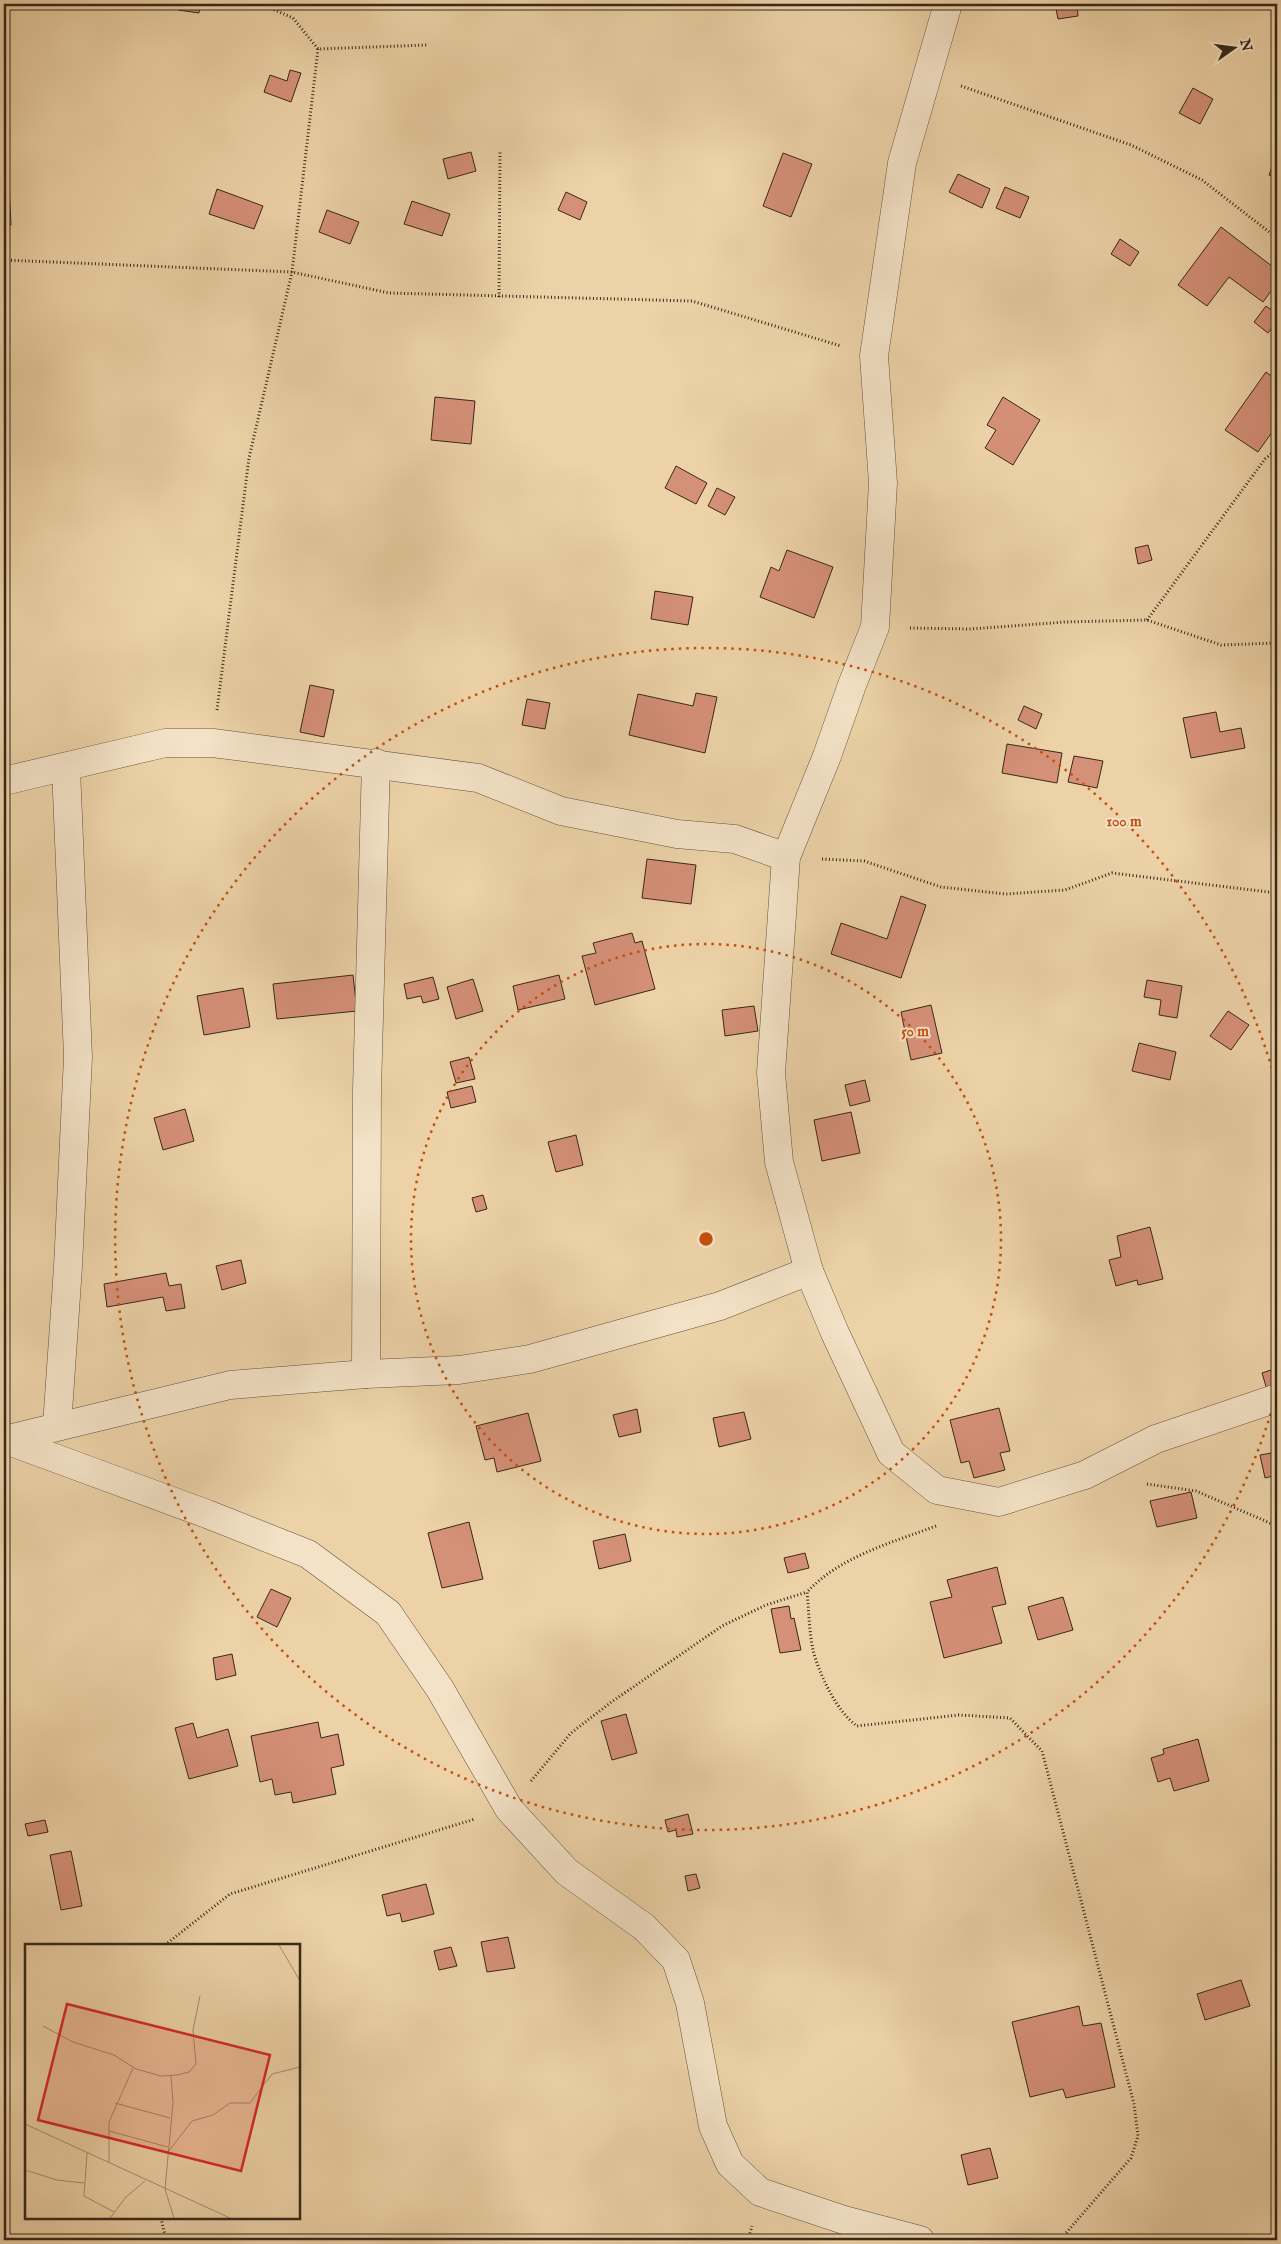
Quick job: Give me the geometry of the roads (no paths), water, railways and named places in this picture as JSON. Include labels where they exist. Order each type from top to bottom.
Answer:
[{"type":"street","points":[[948,4],[902,163],[874,356],[882,484],[875,627],[827,756],[786,857],[771,1073],[779,1162],[809,1270],[835,1334],[891,1453],[937,1490],[999,1502],[1084,1475],[1156,1439],[1277,1398]]},
{"type":"street","points":[[4,781],[66,768],[165,742],[212,743],[376,763],[478,778],[561,811],[677,834],[735,839],[786,857]]},
{"type":"street","points":[[366,1374],[367,1090],[376,763]]},
{"type":"street","points":[[57,1426],[68,1267],[78,1057],[66,768]]},
{"type":"street","points":[[5,1440],[230,1385],[366,1374],[459,1370],[530,1359],[720,1306],[809,1270]]},
{"type":"street","points":[[5,1440],[207,1514],[308,1554],[388,1613],[440,1689],[509,1809],[567,1872],[644,1927],[676,1960],[690,2003],[713,2126],[730,2164],[760,2192],[844,2220],[920,2240]]}]
